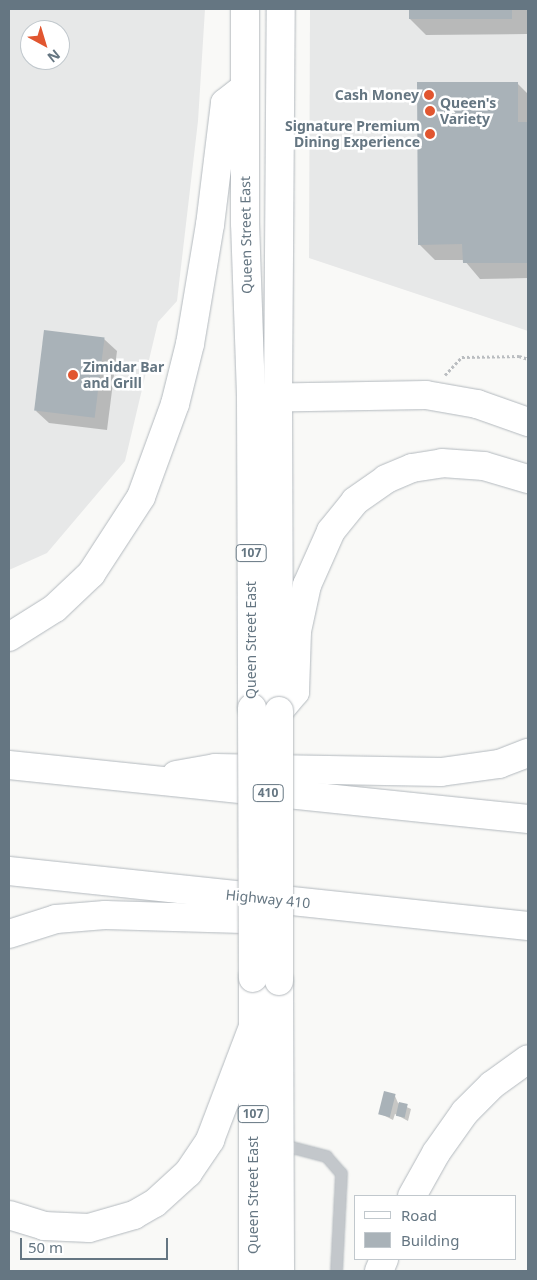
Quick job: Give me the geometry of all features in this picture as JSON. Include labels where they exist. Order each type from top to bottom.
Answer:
[{"type":"main road","name":"Queen Street East","points":[[245,9],[244,88],[251,398],[253,1271]]},
{"type":"main road","name":"Queen Street East","points":[[280,1271],[278,398],[281,9]]},
{"type":"main road","points":[[9,636],[55,608],[91,574],[141,497],[175,404],[190,344],[210,225],[225,103],[244,88]]},
{"type":"main road","points":[[251,398],[426,396],[477,404],[528,422]]},
{"type":"main road","points":[[279,711],[295,692],[297,631],[307,585],[331,531],[355,502],[386,479],[412,468],[442,463],[484,466],[528,479]]},
{"type":"main road","points":[[144,781],[215,768],[441,772],[499,764],[528,753]]},
{"type":"main road","name":"410","points":[[9,765],[144,781],[528,819]]},
{"type":"main road","name":"Highway 410","points":[[9,871],[528,926]]},
{"type":"main road","points":[[9,934],[56,919],[105,915],[342,921],[384,911]]},
{"type":"main road","points":[[9,1215],[44,1226],[89,1228],[134,1215],[154,1203],[188,1173],[210,1140],[253,1028]]},
{"type":"main road","points":[[413,1195],[436,1152],[465,1112],[492,1085],[528,1059]]},
{"type":"lane","points":[[265,9],[281,9]]},
{"type":"lane","points":[[280,1144],[326,1156],[341,1173],[336,1271]]},
{"type":"path","points":[[426,396],[462,357],[519,356],[528,359]]},
{"type":"shaded area","points":[[9,9],[205,9],[198,121],[177,301],[158,322],[125,461],[47,553],[9,570]]},
{"type":"shaded area","points":[[310,9],[528,9],[528,331],[309,258]]},
{"type":"building","points":[[409,9],[512,9],[512,19],[409,19]]},
{"type":"building","points":[[417,82],[518,82],[518,122],[528,122],[528,263],[463,263],[462,244],[418,245]]},
{"type":"building","points":[[44,330],[105,337],[95,418],[34,410]]},
{"type":"building","points":[[384,1091],[396,1094],[390,1117],[378,1114]]},
{"type":"building","points":[[399,1102],[408,1104],[405,1118],[396,1116]]},
{"type":"place","name":"Cash Money","points":[[429,95]]},
{"type":"place","name":"Queen's Variety","points":[[430,111]]},
{"type":"place","name":"Signature Premium Dining Experience","points":[[430,134]]},
{"type":"place","name":"Zimidar Bar and Grill","points":[[73,375]]}]
